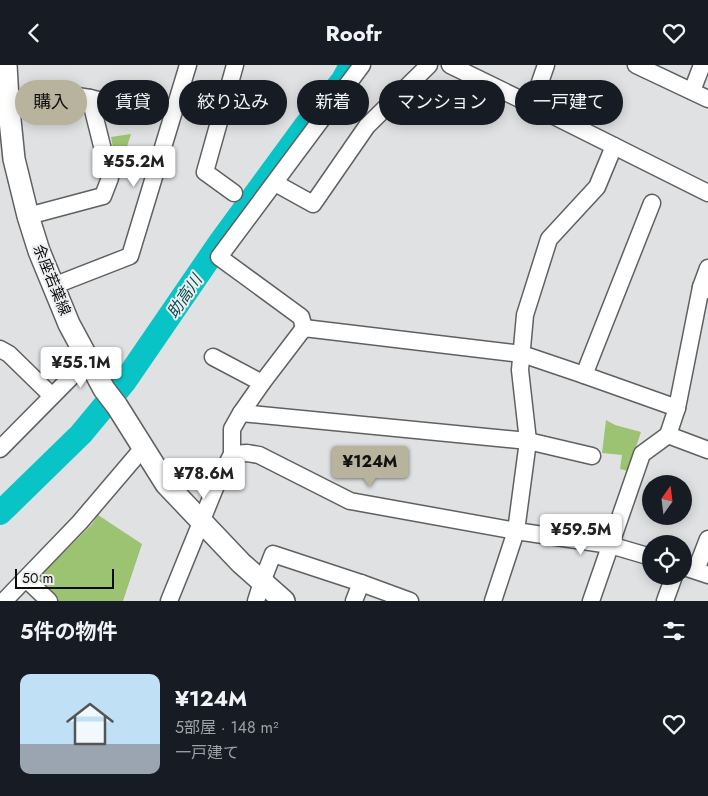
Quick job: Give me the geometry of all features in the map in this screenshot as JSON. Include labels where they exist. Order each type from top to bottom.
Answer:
[{"type":"main road","name":"余座若葉線","points":[[6,65],[14,159],[28,216],[52,286],[69,324],[104,389],[117,406],[166,484],[200,522],[241,563],[259,591],[284,601]]},
{"type":"street","points":[[52,286],[130,256],[188,65]]},
{"type":"street","points":[[234,193],[204,172],[235,65]]},
{"type":"street","points":[[304,329],[301,317],[219,257],[362,65]]},
{"type":"street","points":[[275,183],[313,204],[367,126],[429,65]]},
{"type":"street","points":[[450,65],[515,97]]},
{"type":"street","points":[[541,80],[546,65]]},
{"type":"street","points":[[636,65],[708,99]]},
{"type":"street","points":[[692,91],[702,65]]},
{"type":"street","points":[[8,100],[64,94],[97,100]]},
{"type":"street","points":[[28,216],[103,196],[110,178],[90,98]]},
{"type":"street","points":[[572,125],[708,193]]},
{"type":"street","points":[[493,601],[516,531],[528,441],[520,370],[525,315],[549,239],[597,187],[614,146]]},
{"type":"street","points":[[584,375],[652,203]]},
{"type":"street","points":[[591,601],[642,455],[668,435],[677,408],[708,268]]},
{"type":"street","points":[[304,329],[522,353],[677,408]]},
{"type":"street","points":[[169,601],[200,522],[232,454],[232,429],[262,383],[304,329]]},
{"type":"street","points":[[0,349],[9,354],[52,396]]},
{"type":"street","points":[[213,357],[262,383]]},
{"type":"street","points":[[0,449],[88,360]]},
{"type":"street","points":[[241,413],[528,441],[592,456]]},
{"type":"street","points":[[668,435],[708,450]]},
{"type":"street","points":[[4,601],[80,522],[143,448]]},
{"type":"street","points":[[232,454],[247,453],[259,455],[350,501],[516,531],[610,545],[642,554]]},
{"type":"street","points":[[696,571],[708,539]]},
{"type":"street","points":[[259,591],[273,554],[410,601]]},
{"type":"street","points":[[26,579],[49,601]]},
{"type":"street","points":[[354,601],[361,583]]},
{"type":"street","points":[[666,601],[671,585]]},
{"type":"green space","points":[[131,134],[118,175],[111,137]]},
{"type":"green space","points":[[606,420],[615,425],[641,432],[628,471],[620,469],[622,455],[602,453]]},
{"type":"green space","points":[[98,515],[142,544],[123,601],[56,601],[41,586],[40,576],[92,524]]},
{"type":"waterway","name":"助高川","points":[[0,513],[81,434],[125,381],[221,241],[306,125],[343,80],[351,65]]}]
